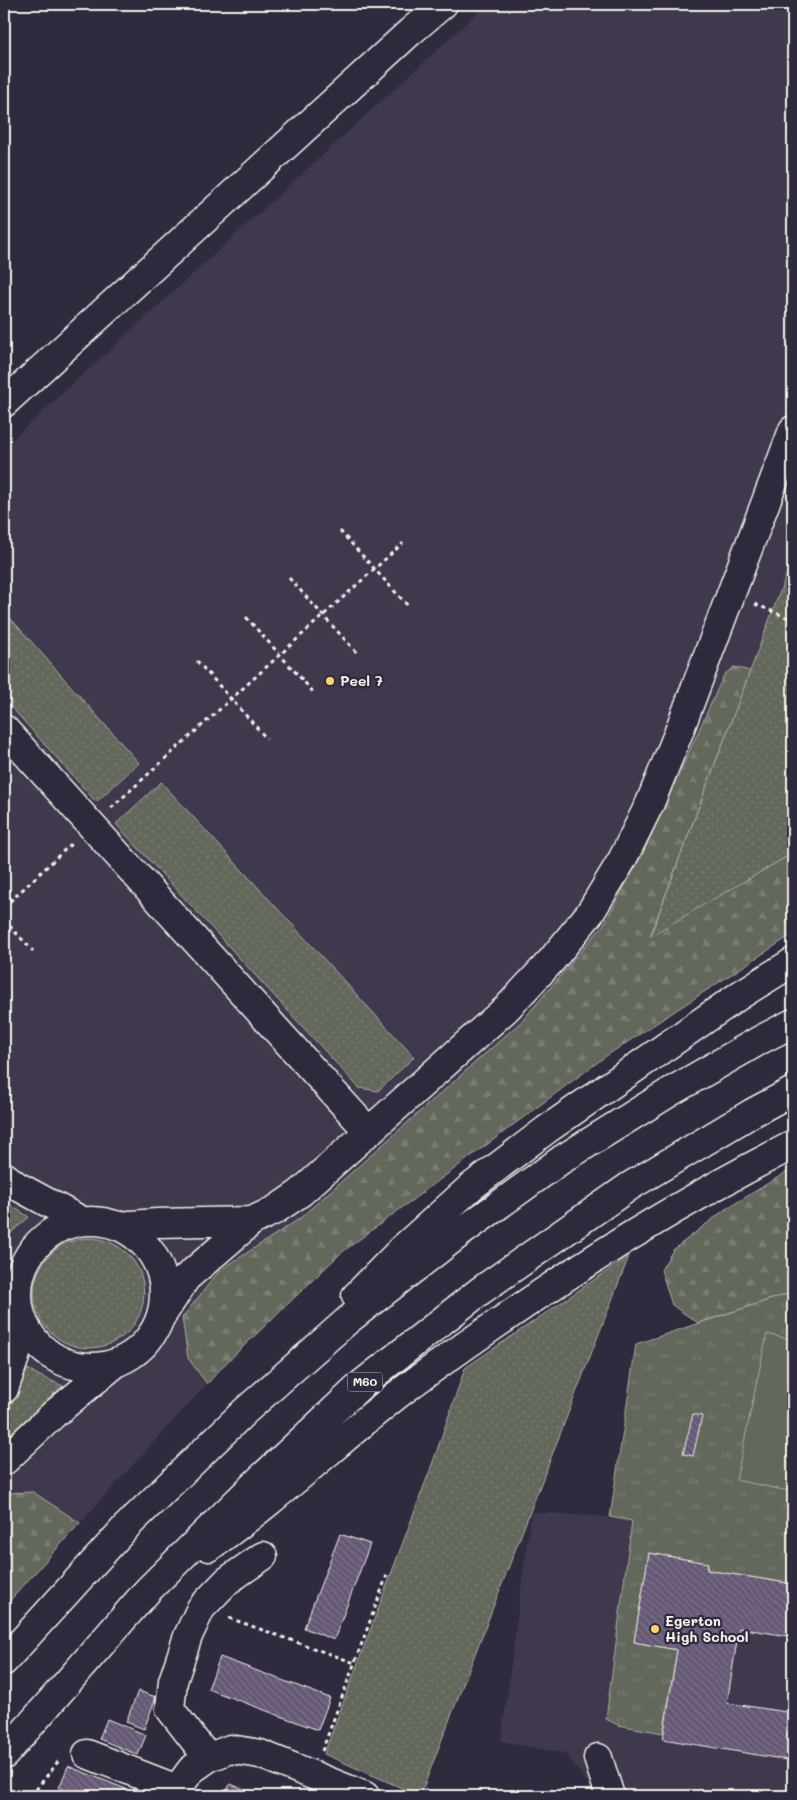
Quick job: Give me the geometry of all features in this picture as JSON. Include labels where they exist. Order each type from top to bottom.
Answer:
[{"type":"main road","points":[[4,403],[442,4]]},
{"type":"main road","points":[[4,1461],[54,1414],[116,1363],[135,1353],[150,1337],[186,1278],[252,1221],[276,1210],[300,1193],[507,1008],[551,961],[590,913],[622,860],[650,803],[793,430]]},
{"type":"main road","points":[[4,729],[369,1132]]},
{"type":"main road","points":[[4,1661],[127,1526],[244,1412],[401,1250],[471,1188],[546,1130],[740,995],[793,962]]},
{"type":"main road","points":[[244,1412],[348,1320],[460,1233],[561,1160],[670,1092],[793,1023]]},
{"type":"main road","name":"M60","points":[[4,1755],[149,1589],[255,1484],[362,1384],[480,1291],[630,1186],[793,1090]]},
{"type":"main road","name":"M60","points":[[149,1589],[242,1525],[399,1394],[488,1329],[645,1226],[740,1172],[793,1146]]},
{"type":"main road","points":[[4,1176],[17,1186],[82,1221]]},
{"type":"main road","points":[[4,1389],[16,1354],[19,1310],[18,1278],[27,1257],[41,1239],[60,1227],[82,1221],[100,1221],[118,1226],[138,1237],[152,1254],[162,1274],[164,1296],[160,1318]]},
{"type":"main road","points":[[118,1226],[157,1223],[252,1221]]},
{"type":"main road","points":[[4,1277],[32,1339],[49,1355],[70,1365],[93,1368],[116,1363]]},
{"type":"main road","points":[[208,1758],[170,1710],[173,1681],[188,1636],[201,1608],[227,1581],[263,1556]]},
{"type":"main road","points":[[87,1754],[175,1793],[191,1770],[208,1758],[230,1749],[260,1754],[365,1796]]},
{"type":"main road","points":[[598,1758],[610,1796]]},
{"type":"path","points":[[340,531],[409,607]]},
{"type":"path","points":[[4,907],[402,543]]},
{"type":"path","points":[[289,578],[358,654]]},
{"type":"path","points":[[731,594],[793,620]]},
{"type":"path","points":[[246,617],[315,694]]},
{"type":"path","points":[[197,661],[267,739]]},
{"type":"path","points":[[4,920],[33,951]]},
{"type":"path","points":[[313,1775],[387,1575]]},
{"type":"path","points":[[201,1608],[355,1664]]},
{"type":"path","points":[[31,1796],[62,1757],[87,1754]]},
{"type":"shaded area","name":"Peel 7","points":[[487,4],[793,4],[793,557],[606,1056],[341,1253],[224,1365],[4,1607],[4,447]]},
{"type":"shaded area","name":"Egerton High School","points":[[793,1292],[793,1796],[597,1796],[566,1754],[501,1741],[531,1512],[610,1517],[636,1344]]},
{"type":"green space","points":[[793,557],[793,846],[788,856],[650,937]]},
{"type":"green space","points":[[4,611],[139,763],[96,802],[4,699]]},
{"type":"green space","points":[[734,667],[750,671],[650,936],[788,856],[793,846],[793,934],[606,1056],[341,1253],[224,1365],[207,1384],[188,1358],[182,1318],[219,1271],[299,1219],[523,1020],[604,924],[644,851],[724,675]]},
{"type":"green space","points":[[161,782],[414,1057],[378,1091],[359,1088],[116,824]]},
{"type":"green space","points":[[793,1168],[793,1292],[698,1323],[672,1305],[661,1270],[673,1250],[723,1211]]},
{"type":"green space","points":[[4,1201],[29,1217],[12,1232],[5,1244]]},
{"type":"green space","points":[[89,1238],[110,1242],[128,1254],[140,1272],[144,1293],[140,1314],[128,1332],[110,1344],[89,1348],[68,1344],[50,1332],[38,1314],[34,1293],[38,1272],[50,1254],[68,1242]]},
{"type":"green space","points":[[629,1256],[420,1796],[324,1754],[434,1459],[465,1368]]},
{"type":"green space","points":[[793,1292],[793,1584],[707,1570],[708,1563],[649,1553],[634,1642],[677,1650],[663,1733],[618,1725],[606,1719],[632,1521],[610,1517],[636,1344]]},
{"type":"green space","points":[[767,1334],[793,1340],[793,1492],[736,1480]]},
{"type":"green space","points":[[28,1369],[63,1386],[4,1439],[4,1416]]},
{"type":"green space","points":[[33,1492],[80,1523],[4,1607],[4,1493]]},
{"type":"building","points":[[693,1414],[702,1416],[693,1456],[683,1454]]},
{"type":"building","points":[[340,1534],[370,1544],[334,1640],[304,1628]]},
{"type":"building","points":[[649,1553],[708,1563],[707,1570],[793,1584],[793,1637],[739,1628],[727,1703],[793,1713],[793,1761],[663,1739],[677,1650],[634,1642]]},
{"type":"building","points":[[220,1657],[330,1698],[318,1730],[208,1689]]},
{"type":"building","points":[[138,1691],[156,1697],[144,1729],[126,1722]]},
{"type":"building","points":[[107,1719],[146,1735],[138,1755],[99,1739]]},
{"type":"building","points":[[68,1766],[126,1789],[123,1796],[80,1796],[59,1788]]},
{"type":"building","points":[[230,1784],[262,1796],[225,1796]]},
{"type":"place","name":"Peel 7","points":[[330,681]]},
{"type":"place","name":"Egerton High School","points":[[655,1629]]}]
